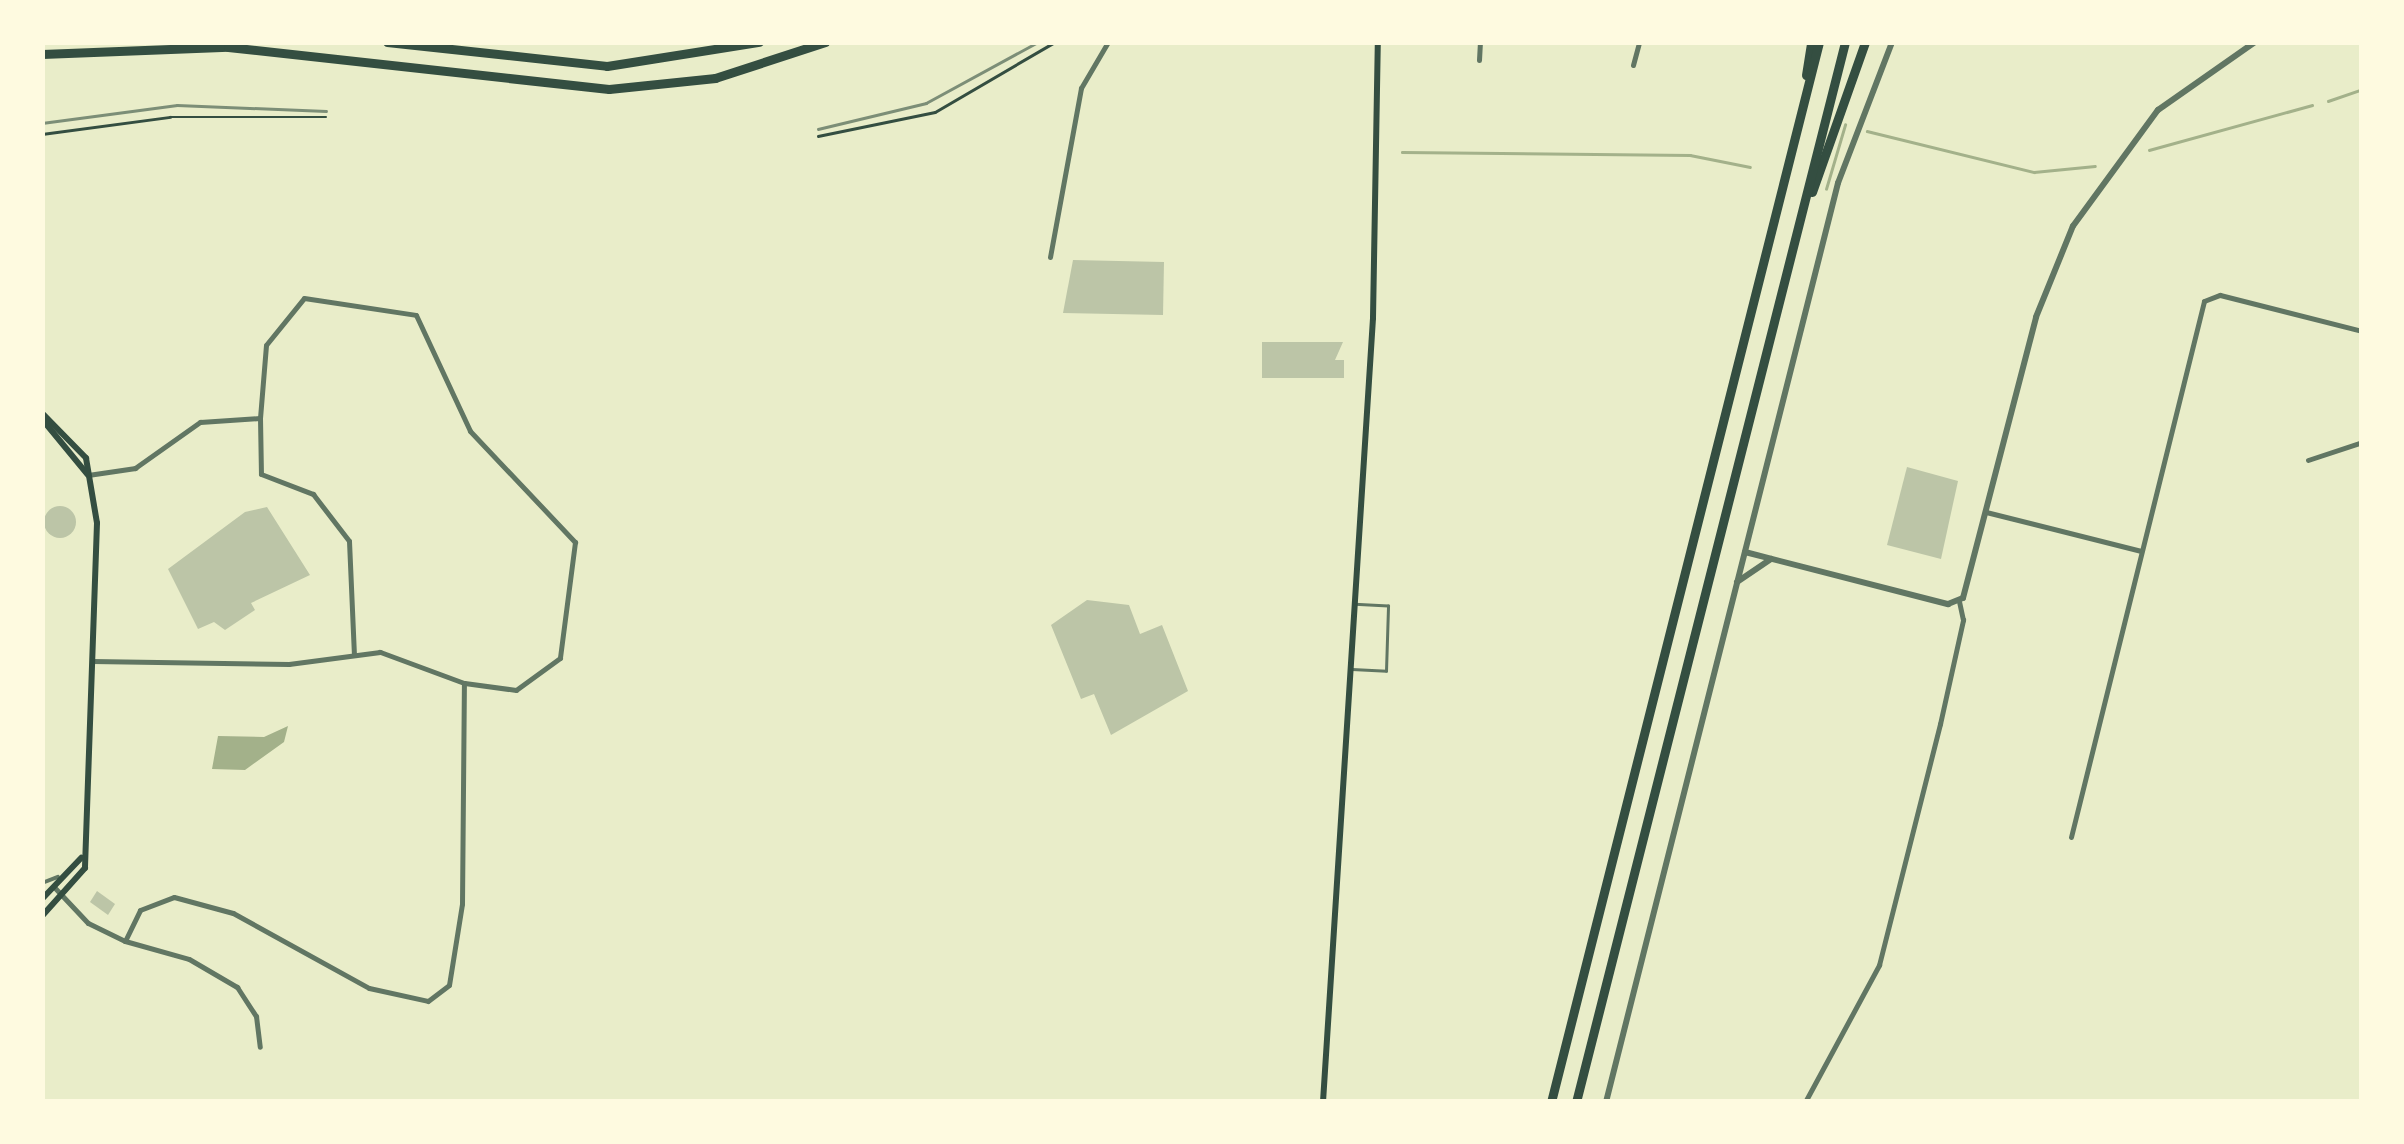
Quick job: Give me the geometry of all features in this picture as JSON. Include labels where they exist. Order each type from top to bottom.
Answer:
[{"type":"highway","points":[[387,42],[617,66],[759,42]]},
{"type":"highway","points":[[42,54],[228,47],[609,89],[715,78],[825,42]]},
{"type":"highway","points":[[1793,146],[1811,42]]},
{"type":"highway","points":[[1550,1102],[1819,42]]},
{"type":"highway","points":[[1576,1102],[1845,42]]},
{"type":"highway","points":[[1794,242],[1865,42]]},
{"type":"main road","points":[[1323,1102],[1355,604],[1378,42]]},
{"type":"main road","points":[[42,416],[88,475],[97,523],[81,858],[85,868],[65,898],[42,916]]},
{"type":"main road","points":[[42,899],[81,858]]},
{"type":"street","points":[[1050,257],[1078,98],[1108,42]]},
{"type":"street","points":[[1478,60],[1480,42]]},
{"type":"street","points":[[1634,65],[1639,42]]},
{"type":"street","points":[[1606,1102],[1841,172],[1892,42]]},
{"type":"street","points":[[1804,1102],[1882,954],[1963,620],[1959,602],[2042,297],[2084,207],[2158,110],[2254,42]]},
{"type":"street","points":[[2071,837],[2204,301],[2225,296],[2362,331]]},
{"type":"street","points":[[92,661],[288,664],[354,654],[418,659],[464,684],[516,690],[560,658],[575,542],[470,431],[416,315],[304,298],[266,345],[260,418],[262,474],[313,494],[349,541],[354,654]]},
{"type":"street","points":[[88,475],[135,468],[200,422],[260,418]]},
{"type":"street","points":[[2308,460],[2362,442]]},
{"type":"street","points":[[1986,512],[2141,551]]},
{"type":"street","points":[[1744,552],[1959,602]]},
{"type":"street","points":[[1737,582],[1752,565],[1770,558]]},
{"type":"street","points":[[125,941],[153,901],[191,900],[253,923],[344,979],[416,1000],[440,995],[462,904],[464,684]]},
{"type":"street","points":[[42,883],[58,877]]},
{"type":"street","points":[[55,888],[125,941],[208,967],[237,986],[256,1016],[260,1047]]},
{"type":"lane","points":[[1351,669],[1386,672],[1388,606],[1355,604]]},
{"type":"path","points":[[818,136],[935,112],[1055,42]]},
{"type":"path","points":[[42,134],[170,117],[326,117]]},
{"type":"shaded area","points":[[288,726],[284,742],[245,770],[212,769],[218,736],[264,737]]},
{"type":"building","points":[[1073,260],[1164,262],[1163,315],[1063,313]]},
{"type":"building","points":[[1262,342],[1343,342],[1335,360],[1344,360],[1344,378],[1262,378]]},
{"type":"building","points":[[1907,467],[1958,481],[1941,559],[1887,545]]},
{"type":"building","points":[[60,506],[71,511],[76,522],[71,533],[60,538],[49,533],[44,522],[49,511]]},
{"type":"building","points":[[267,507],[310,575],[251,603],[255,610],[225,630],[214,622],[198,629],[168,569],[245,512]]},
{"type":"building","points":[[1087,600],[1129,605],[1140,634],[1162,625],[1188,691],[1111,735],[1094,694],[1081,699],[1051,625]]},
{"type":"building","points":[[97,891],[115,904],[108,915],[90,902]]},
{"type":"waterway","points":[[2328,101],[2362,89]]},
{"type":"waterway","points":[[2149,150],[2312,105]]},
{"type":"waterway","points":[[1826,189],[1845,125]]},
{"type":"waterway","points":[[1867,131],[2034,172],[2095,166]]},
{"type":"waterway","points":[[1402,152],[1690,155],[1750,167]]},
{"type":"railway","points":[[818,129],[926,103],[1038,42]]},
{"type":"railway","points":[[42,123],[177,105],[326,111]]}]
